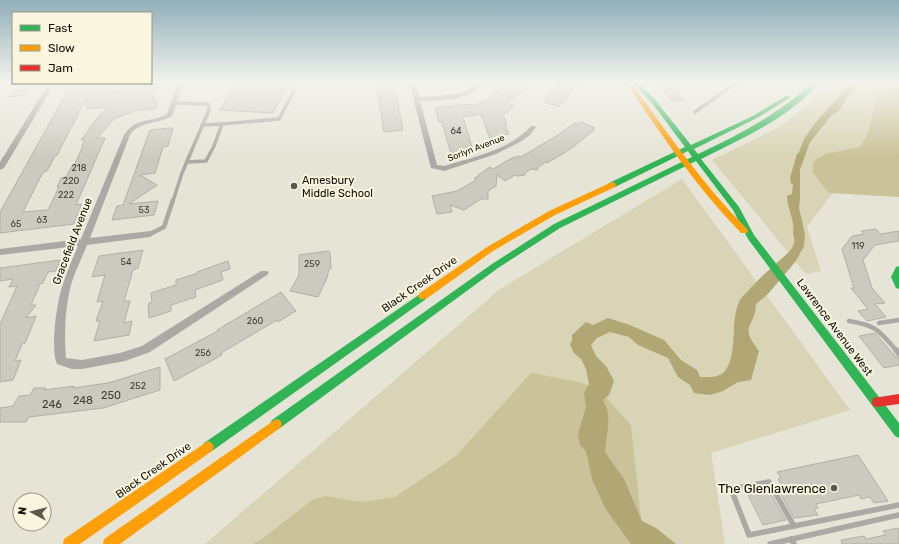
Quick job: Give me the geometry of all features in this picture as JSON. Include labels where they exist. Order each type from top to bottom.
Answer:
[{"type":"main road","name":"Lawrence Avenue West","points":[[646,107],[678,153],[722,210],[751,237],[766,256],[899,432]]},
{"type":"main road","name":"Lawrence Avenue West","points":[[658,107],[736,209],[751,237]]},
{"type":"main road","name":"Black Creek Drive","points":[[69,544],[490,249],[552,213],[772,107]]},
{"type":"main road","points":[[109,544],[495,266],[557,226],[773,120],[790,107]]},
{"type":"main road","points":[[899,269],[896,272],[895,278],[899,285]]},
{"type":"main road","points":[[877,402],[899,398]]},
{"type":"street","points":[[0,168],[37,107]]},
{"type":"street","name":"Gracefield Avenue","points":[[173,107],[170,115],[165,118],[156,122],[138,124],[130,128],[67,284],[59,340],[61,361],[66,363],[87,364],[127,356],[146,349],[264,273]]},
{"type":"street","name":"Sorlyn Avenue","points":[[418,107],[434,166],[444,169],[517,142],[526,136],[533,127]]},
{"type":"street","points":[[0,252],[150,234]]},
{"type":"lane","points":[[150,234],[164,226],[186,162],[208,107]]},
{"type":"lane","points":[[202,125],[279,119],[285,107]]},
{"type":"lane","points":[[694,112],[701,107]]},
{"type":"lane","points":[[186,162],[206,161],[214,146],[222,124]]},
{"type":"lane","points":[[879,323],[899,320]]},
{"type":"lane","points":[[849,321],[867,324],[877,329],[899,354]]},
{"type":"lane","points":[[794,526],[770,482],[731,489],[749,535],[794,526],[899,505]]},
{"type":"lane","points":[[770,544],[793,541],[899,515]]},
{"type":"shaded area","points":[[804,107],[899,107],[899,118],[879,131],[807,227],[821,271],[806,274],[712,160],[779,127]]},
{"type":"shaded area","points":[[829,107],[841,107],[839,111],[832,115],[810,142],[800,169],[799,208],[805,234],[804,246],[796,261],[768,294],[756,304],[749,331],[753,342],[759,351],[751,380],[738,382],[723,391],[710,395],[694,393],[690,385],[678,377],[668,358],[638,345],[629,337],[610,332],[597,338],[591,345],[596,356],[606,366],[614,381],[609,395],[603,400],[608,412],[605,452],[624,479],[642,521],[656,528],[676,544],[631,544],[605,508],[592,479],[586,451],[580,445],[578,434],[586,407],[584,393],[589,384],[586,369],[581,359],[574,353],[570,345],[572,335],[586,322],[593,325],[608,318],[630,325],[664,340],[681,360],[697,370],[700,377],[710,377],[722,374],[729,365],[731,357],[735,317],[740,300],[758,280],[790,251],[794,244],[792,217],[787,196],[792,194],[793,184],[790,183],[790,178],[797,154],[804,139],[815,123]]},
{"type":"shaded area","points":[[874,107],[899,107],[899,197],[829,193],[813,173],[813,162],[825,154],[860,147],[867,135]]},
{"type":"shaded area","points":[[682,179],[850,410],[711,453],[725,544],[205,544],[500,289]]},
{"type":"shaded area","points":[[531,373],[583,383],[602,393],[631,425],[641,519],[638,544],[253,544],[262,539],[312,500],[325,496],[362,502],[395,497],[456,456]]},
{"type":"building","points":[[58,107],[82,107],[57,155],[47,171],[41,176],[23,212],[48,210],[59,187],[57,187],[61,178],[66,177],[72,166],[74,166],[85,139],[81,140],[107,107],[156,107],[155,109],[137,110],[114,119],[97,138],[105,138],[76,205],[82,204],[74,224],[0,233],[0,212]]},
{"type":"building","points":[[87,107],[103,107],[87,109]]},
{"type":"building","points":[[221,107],[276,107],[273,113],[219,110]]},
{"type":"building","points":[[380,107],[399,107],[403,130],[384,132]]},
{"type":"building","points":[[512,107],[503,115],[509,134],[502,135],[503,138],[490,139],[481,114],[463,117],[472,147],[465,148],[466,151],[451,153],[442,122],[439,122],[435,108]]},
{"type":"building","points":[[581,122],[595,128],[594,130],[572,148],[537,168],[538,170],[531,169],[525,173],[525,175],[515,175],[505,181],[497,175],[496,186],[488,191],[488,199],[481,199],[464,210],[450,205],[452,212],[437,214],[432,196],[457,191],[476,180],[474,178],[490,167],[493,169],[510,159],[519,156],[521,157],[563,132],[574,123],[578,124]]},
{"type":"building","points":[[173,128],[168,146],[163,147],[155,173],[140,175],[157,185],[129,204],[158,201],[154,215],[112,220],[117,206],[123,205],[150,130]]},
{"type":"building","points":[[876,229],[881,234],[899,231],[899,241],[875,245],[863,260],[872,288],[885,303],[875,304],[886,317],[867,321],[858,311],[868,309],[851,288],[854,288],[842,249],[852,236],[864,234],[861,231]]},
{"type":"building","points":[[143,250],[138,268],[133,270],[124,301],[130,301],[124,323],[132,321],[129,335],[94,341],[100,321],[96,321],[103,301],[97,302],[105,275],[92,277],[99,256]]},
{"type":"building","points":[[330,252],[331,269],[329,269],[327,278],[318,297],[290,291],[299,275],[299,255]]},
{"type":"building","points":[[60,260],[56,271],[48,272],[43,283],[40,284],[31,305],[36,305],[26,318],[36,316],[25,343],[22,344],[15,361],[21,360],[13,380],[0,382],[0,324],[17,286],[9,287],[13,279],[0,281],[0,268]]},
{"type":"building","points":[[228,261],[230,269],[221,272],[223,280],[195,290],[196,297],[171,305],[171,311],[149,318],[148,304],[152,302],[151,293],[176,285],[176,280]]},
{"type":"building","points":[[281,292],[296,311],[278,322],[277,320],[221,353],[222,355],[174,381],[165,359],[218,331],[217,330]]},
{"type":"building","points":[[875,333],[896,357],[899,358],[899,365],[884,368],[859,336]]},
{"type":"building","points":[[160,367],[160,390],[103,408],[29,417],[26,422],[0,422],[0,408],[13,406],[19,396],[30,395],[34,388],[46,388],[44,390],[108,383]]},
{"type":"building","name":"The Glenlawrence","points":[[858,455],[888,501],[874,503],[870,497],[861,499],[859,495],[816,504],[818,508],[814,509],[818,515],[794,518],[778,489],[783,488],[778,479],[781,478],[777,472]]},
{"type":"building","points":[[769,491],[786,520],[763,525],[748,495]]},
{"type":"building","points":[[899,528],[899,544],[842,544],[841,540],[864,536],[866,539],[886,535],[883,531]]},
{"type":"traffic: fast","points":[[658,107],[736,209],[751,237],[899,432]]},
{"type":"traffic: fast","points":[[679,153],[755,117],[771,107]]},
{"type":"traffic: fast","points":[[686,163],[755,128],[787,107]]},
{"type":"traffic: fast","points":[[612,185],[679,153]]},
{"type":"traffic: fast","points":[[276,424],[495,266],[557,226],[686,163]]},
{"type":"traffic: fast","points":[[899,269],[896,277],[899,285]]},
{"type":"traffic: fast","points":[[208,447],[423,296]]},
{"type":"traffic: slow","points":[[646,107],[698,180],[744,231]]},
{"type":"traffic: slow","points":[[423,296],[490,249],[552,213],[612,185]]},
{"type":"traffic: slow","points":[[109,544],[276,424]]},
{"type":"traffic: slow","points":[[69,544],[208,447]]},
{"type":"traffic: jam","points":[[877,402],[899,399]]},
{"type":"place","name":"Amesbury Middle School","points":[[294,186]]},
{"type":"place","name":"The Glenlawrence","points":[[834,488]]}]
